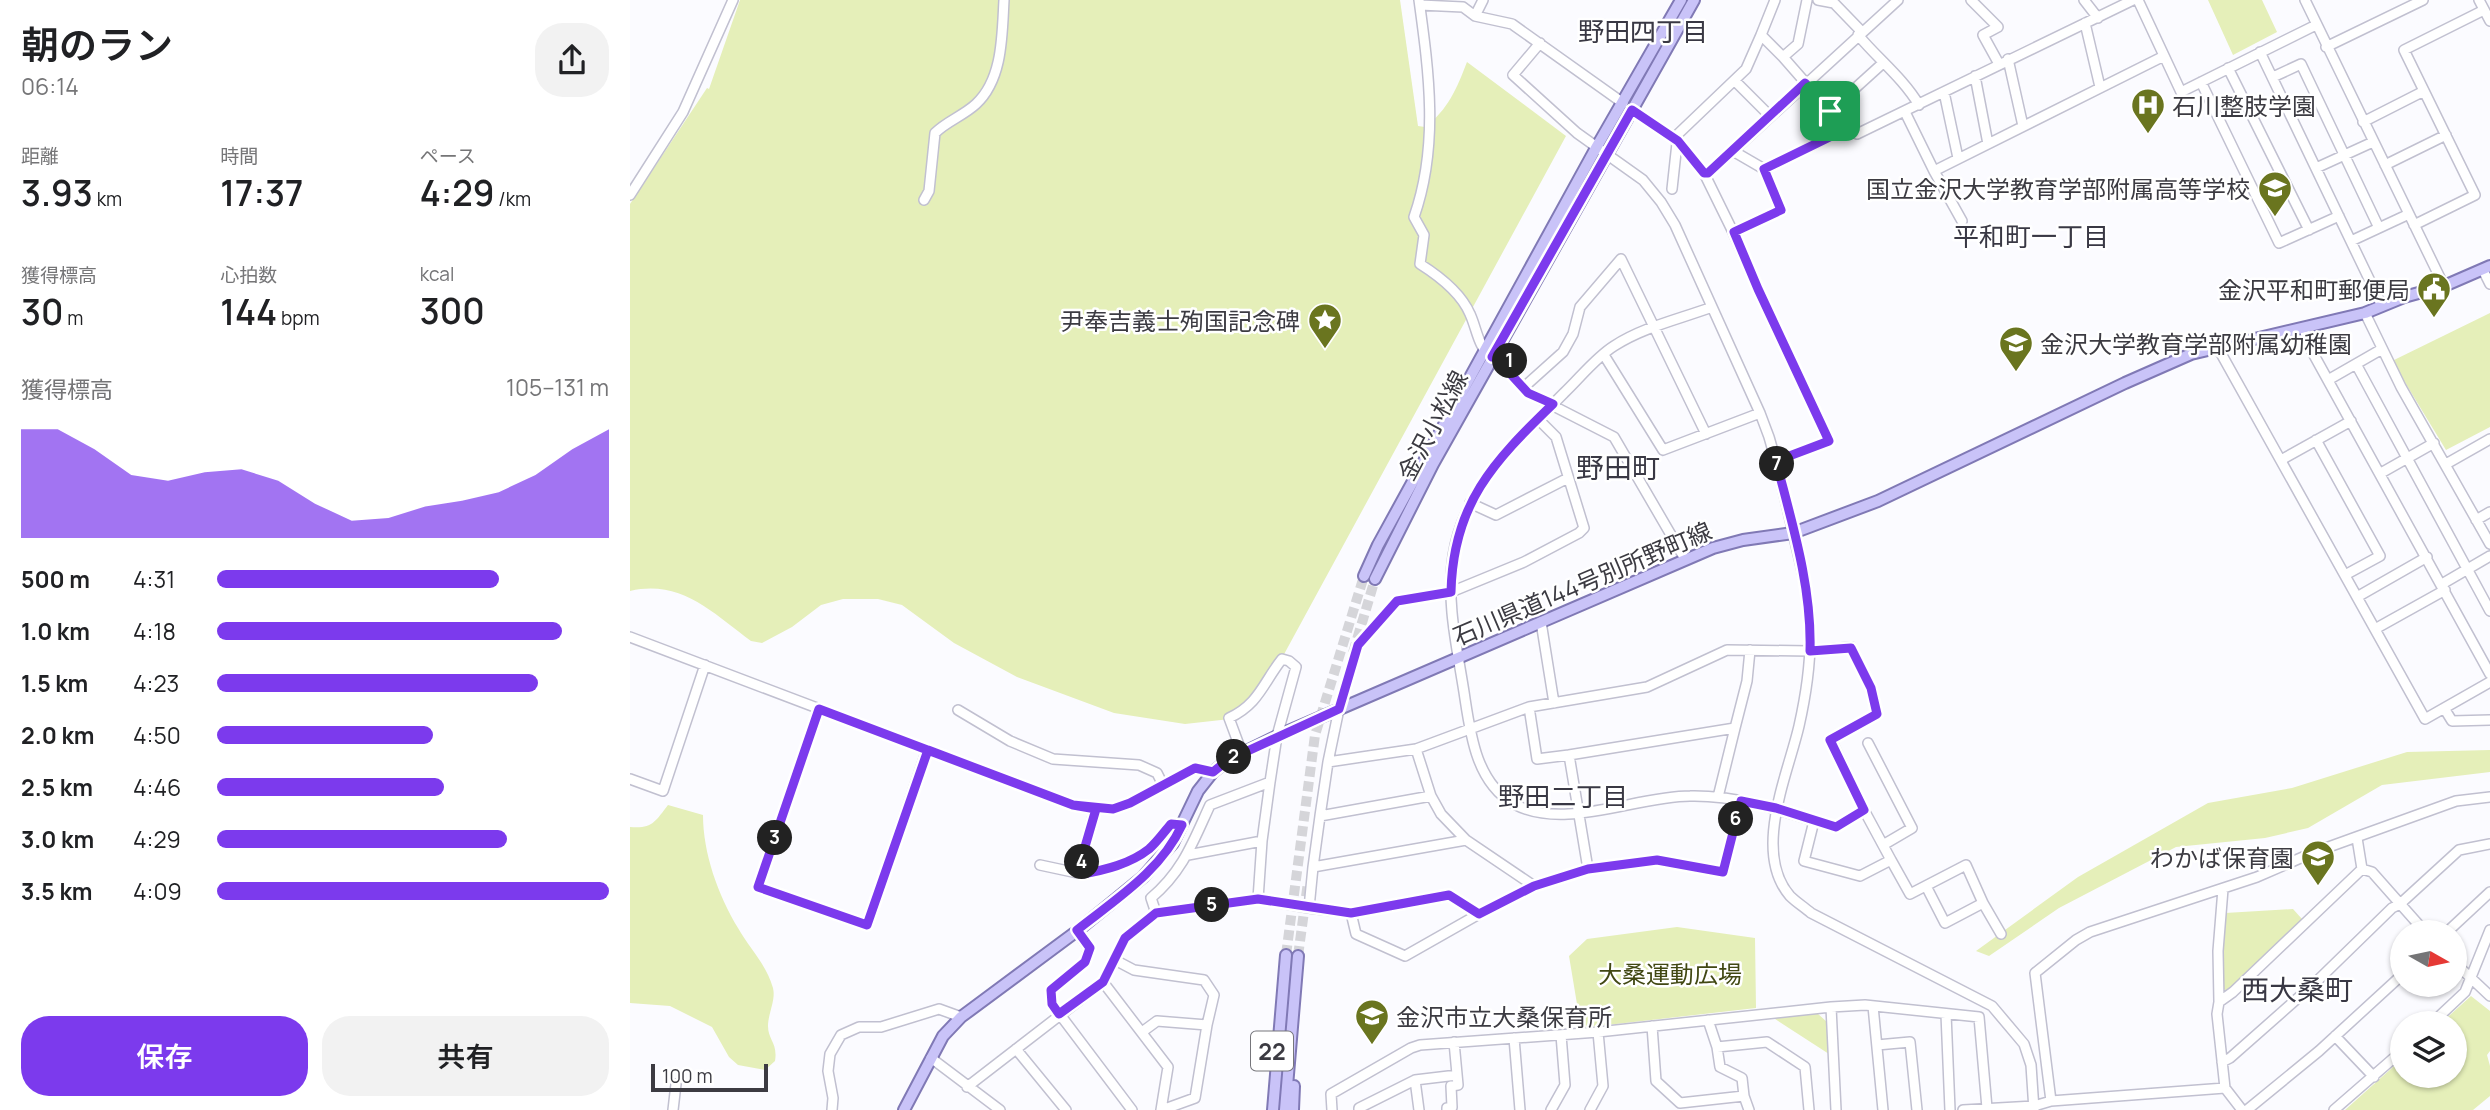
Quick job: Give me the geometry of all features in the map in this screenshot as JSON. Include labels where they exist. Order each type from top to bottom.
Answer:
[{"type":"main road","name":"金沢小松線","points":[[1627,107],[1681,0]]},
{"type":"main road","name":"金沢小松線","points":[[1369,577],[1378,545],[1601,151],[1694,0]]},
{"type":"main road","name":"石川県道144号別所野町線","points":[[904,1110],[943,1036],[961,1017],[1143,877],[1173,843],[1198,791],[1213,772],[1228,760],[1276,736],[1685,559],[1743,540],[1793,533],[1878,501],[2191,354],[2365,313],[2486,268]]},
{"type":"main road","name":"22","points":[[1266,1110],[1282,993],[1292,956],[1293,1110]]},
{"type":"main road","name":"22","points":[[1273,1110],[1282,993]]},
{"type":"main road","name":"22","points":[[1285,1110],[1293,1006]]},
{"type":"street","points":[[630,195],[683,111],[733,0]]},
{"type":"street","points":[[924,200],[929,191],[934,133],[976,104],[994,77],[1002,37],[1004,0]]},
{"type":"street","points":[[1475,16],[1483,0]]},
{"type":"street","points":[[1672,189],[1678,134],[1746,69],[1775,0]]},
{"type":"street","points":[[1783,57],[1798,44],[1807,0]]},
{"type":"street","points":[[1818,0],[1836,2],[1883,63],[1909,88],[1919,105]]},
{"type":"street","points":[[1704,173],[1708,173],[1733,151],[1898,0]]},
{"type":"street","points":[[1970,0],[1998,27],[1983,36],[2004,62],[2023,126]]},
{"type":"street","points":[[2084,0],[2098,18]]},
{"type":"street","points":[[2305,0],[2444,285]]},
{"type":"street","points":[[2326,47],[2423,0]]},
{"type":"street","points":[[2479,0],[2490,22]]},
{"type":"street","points":[[1760,35],[1783,57],[1846,129],[1857,134],[2130,1],[2164,56],[2180,92],[2316,25]]},
{"type":"street","points":[[1685,559],[1614,437],[1528,393],[1506,369],[1513,355],[1504,350],[1488,354],[1460,296],[1420,264],[1424,235],[1415,217],[1430,146],[1431,107],[1419,2],[1463,6],[1475,16],[1512,24],[1678,141],[1704,173],[1734,232],[1829,441],[1776,461]]},
{"type":"street","points":[[2414,225],[2475,195],[2404,50],[2484,10]]},
{"type":"street","points":[[2085,23],[2100,87]]},
{"type":"street","points":[[1540,43],[1513,75],[1601,151],[1643,180],[1661,202],[1760,413],[1776,461],[1806,589],[1811,628],[1798,728],[1776,808],[1773,843],[1777,872],[1790,895],[1811,913],[1992,1006],[2024,1044],[2031,1065],[2034,1108]]},
{"type":"street","points":[[2260,52],[2382,306]]},
{"type":"street","points":[[1934,171],[2164,56]]},
{"type":"street","points":[[1830,111],[1883,63]]},
{"type":"street","points":[[2273,77],[2301,64],[2379,228]]},
{"type":"street","points":[[2228,68],[2309,230]]},
{"type":"street","points":[[1975,76],[1988,144]]},
{"type":"street","points":[[1735,81],[1770,116]]},
{"type":"street","points":[[2201,82],[2279,243],[2339,216]]},
{"type":"street","points":[[1944,92],[1958,158]]},
{"type":"street","points":[[2363,122],[2424,92]]},
{"type":"street","points":[[1905,111],[1962,222]]},
{"type":"street","points":[[1764,169],[1846,129]]},
{"type":"street","points":[[2385,165],[2446,135]]},
{"type":"street","points":[[2316,168],[2373,142]]},
{"type":"street","points":[[1733,151],[1764,169],[1781,210],[1734,232]]},
{"type":"street","points":[[2351,241],[2409,214]]},
{"type":"street","points":[[1523,388],[1563,352],[1573,334],[1580,307],[1622,259],[1706,434]]},
{"type":"street","points":[[2486,268],[2490,284]]},
{"type":"street","points":[[1712,307],[1632,336],[1611,347],[1495,464],[1470,503],[1457,539],[1451,592],[1472,742],[1494,788],[1512,803],[1529,810],[1553,814],[1687,796],[1718,797],[1776,808],[1836,827],[1864,810]]},
{"type":"street","points":[[2365,313],[2382,349],[2490,544]]},
{"type":"street","points":[[2304,329],[2309,346],[2490,674]]},
{"type":"street","points":[[2218,348],[2425,719],[2490,682]]},
{"type":"street","points":[[2328,380],[2382,349]]},
{"type":"street","points":[[1604,355],[1663,450],[1760,413]]},
{"type":"street","points":[[2356,364],[2490,611]]},
{"type":"street","points":[[1309,908],[1328,762],[1339,709],[1358,645],[1397,601],[1451,592],[1524,562],[1580,533],[1584,528],[1556,437],[1538,419]]},
{"type":"street","points":[[2281,460],[2351,421]]},
{"type":"street","points":[[2446,464],[2490,439]]},
{"type":"street","points":[[2316,440],[2380,556],[2344,575]]},
{"type":"street","points":[[2381,473],[2434,443]]},
{"type":"street","points":[[1470,503],[1496,515],[1568,478]]},
{"type":"street","points":[[2476,520],[2490,512]]},
{"type":"street","points":[[2375,629],[2490,556]]},
{"type":"street","points":[[2357,597],[2427,557]]},
{"type":"street","points":[[1541,622],[1554,702]]},
{"type":"street","points":[[630,637],[1073,805],[1113,809],[1195,768],[1213,772]]},
{"type":"street","points":[[1328,762],[1416,749],[1529,707],[1647,687],[1727,650],[1810,651],[1851,648],[1871,688],[1877,714],[1830,740],[1864,810],[1909,894],[1966,866],[2001,934]]},
{"type":"street","points":[[1718,797],[1747,681],[1750,650]]},
{"type":"street","points":[[1242,753],[1229,718],[1241,713],[1254,702],[1282,659],[1289,661],[1296,667],[1276,736],[1262,841],[1258,899]]},
{"type":"street","points":[[630,779],[663,792],[705,666]]},
{"type":"street","points":[[1529,707],[1537,759],[1735,728]]},
{"type":"street","points":[[2444,708],[2452,721],[2490,720]]},
{"type":"street","points":[[819,709],[758,887],[867,925],[928,750]]},
{"type":"street","points":[[958,710],[1010,741],[1053,759],[1139,765],[1157,773],[1163,785]]},
{"type":"street","points":[[1868,743],[1912,828],[1883,845]]},
{"type":"street","points":[[1416,749],[1431,796],[1441,814],[1466,840],[1534,886]]},
{"type":"street","points":[[1569,755],[1588,869]]},
{"type":"street","points":[[1156,913],[1151,898],[1168,884],[1188,855],[1210,805],[1270,782]]},
{"type":"street","points":[[1320,816],[1431,796]]},
{"type":"street","points":[[2051,1101],[2035,973],[2076,940],[2090,932],[2257,877],[2312,853],[2456,801],[2490,797]]},
{"type":"street","points":[[1351,913],[1356,934],[1405,956],[1534,886],[1588,869],[1657,860],[1723,872],[1741,801]]},
{"type":"street","points":[[1082,874],[1082,857],[1096,809]]},
{"type":"street","points":[[1814,821],[1804,861],[1860,876],[1891,860]]},
{"type":"street","points":[[1040,865],[1082,874],[1102,870],[1135,859],[1151,848],[1171,824],[1182,825]]},
{"type":"street","points":[[2357,838],[2362,869]]},
{"type":"street","points":[[1314,867],[1466,840]]},
{"type":"street","points":[[1188,855],[1262,841]]},
{"type":"street","points":[[2222,1062],[2315,984],[2392,908],[2400,904],[2459,849],[2490,844]]},
{"type":"street","points":[[2362,869],[2372,873],[2414,920]]},
{"type":"street","points":[[2219,1002],[2233,992],[2362,869]]},
{"type":"street","points":[[1926,886],[1945,923],[1983,903]]},
{"type":"street","points":[[2223,888],[2217,1014],[2225,1088],[2244,1110],[2335,1036],[2390,986]]},
{"type":"street","points":[[967,1087],[1103,982],[1125,938],[1156,913],[1258,899],[1351,913],[1449,895],[1479,914]]},
{"type":"street","points":[[2462,920],[2488,898]]},
{"type":"street","points":[[1077,930],[1090,948],[1085,962],[1051,990],[1052,1004],[1132,1110]]},
{"type":"street","points":[[2445,1011],[2465,992],[2490,930]]},
{"type":"street","points":[[1103,982],[1168,1067],[1161,1110],[1195,1098],[1214,995],[1205,981],[1134,970],[1115,960]]},
{"type":"street","points":[[2470,978],[2490,996]]},
{"type":"street","points":[[1332,1110],[1331,1094],[1420,1045],[1598,1032],[1831,1007],[1873,1006],[1979,1017],[1987,1108]]},
{"type":"street","points":[[1873,1006],[1883,1110]]},
{"type":"street","points":[[1831,1007],[1836,1110]]},
{"type":"street","points":[[832,1110],[833,1098],[828,1071],[830,1054],[841,1035],[859,1027],[881,1027],[939,1009],[961,1017]]},
{"type":"street","points":[[1946,1013],[1950,1110]]},
{"type":"street","points":[[1708,1020],[1717,1047],[1720,1068],[1742,1078],[1749,1110]]},
{"type":"street","points":[[1142,1032],[1157,1021],[1207,1025]]},
{"type":"street","points":[[1652,1027],[1657,1081],[1680,1103],[1744,1096]]},
{"type":"street","points":[[1590,1110],[1603,1086],[1598,1032]]},
{"type":"street","points":[[1551,1110],[1565,1085],[1561,1035]]},
{"type":"street","points":[[2335,1036],[2374,1077]]},
{"type":"street","points":[[1514,1038],[1520,1110]]},
{"type":"street","points":[[1447,1110],[1452,1107],[1451,1086],[1458,1085],[1454,1042]]},
{"type":"street","points":[[1717,1047],[1768,1042],[1805,1067],[1809,1110]]},
{"type":"street","points":[[1877,1045],[1910,1042],[1917,1110]]},
{"type":"street","points":[[1016,1049],[1066,1110]]},
{"type":"street","points":[[932,1058],[1000,1110]]},
{"type":"street","points":[[2334,1110],[2390,1062]]},
{"type":"street","points":[[1359,1110],[1415,1080],[1457,1074]]},
{"type":"street","points":[[1415,1080],[1419,1110]]},
{"type":"street","points":[[673,1110],[676,1084]]},
{"type":"street","points":[[1966,1110],[2034,1108],[2051,1101],[2225,1088]]},
{"type":"green space","points":[[740,0],[1400,0],[1418,126],[1425,127],[1446,106],[1467,62],[1566,136],[1276,669],[1263,680],[1239,718],[1185,724],[1114,713],[1017,677],[954,643],[902,605],[878,599],[843,599],[821,605],[792,627],[762,643],[751,641],[709,610],[681,594],[648,589],[630,591],[630,204],[707,88],[709,89]]},
{"type":"green space","points":[[2208,0],[2262,0],[2277,32],[2233,55]]},
{"type":"green space","points":[[2490,313],[2490,427],[2446,450],[2392,361]]},
{"type":"green space","points":[[2490,750],[2490,772],[2382,785],[2308,828],[2265,838],[2176,847],[2059,908],[1989,956],[1976,951],[2078,877],[2208,803],[2292,788],[2407,752]]},
{"type":"green space","points":[[668,805],[703,815],[709,859],[718,888],[743,936],[770,979],[773,997],[768,1026],[776,1055],[775,1061],[765,1070],[738,1065],[729,1057],[712,1027],[670,1006],[630,1003],[630,827],[643,827],[652,823]]},
{"type":"green space","points":[[2293,909],[2302,919],[2228,991],[2223,989],[2222,944],[2225,913]]},
{"type":"green space","name":"大桑運動広場","points":[[1677,927],[1755,938],[1756,1008],[1581,1028],[1569,956],[1587,939]]},
{"type":"green space","points":[[2471,996],[2490,1011],[2490,1051],[2487,1055],[2490,1066],[2490,1096],[2473,1110],[2345,1110],[2390,1070],[2390,1088],[2467,1088],[2467,1011],[2454,1011]]},
{"type":"green space","points":[[1817,1013],[1827,1022],[1829,1054],[1772,1017]]},
{"type":"tunnel","points":[[1286,955],[1315,735],[1364,576]]},
{"type":"tunnel","points":[[1353,653],[1375,579]]},
{"type":"tunnel","points":[[1298,956],[1308,882]]},
{"type":"place","name":"石川整肢学園","points":[[2148,135]]},
{"type":"place","name":"国立金沢大学教育学部附属高等学校","points":[[2275,218]]},
{"type":"place","name":"金沢平和町郵便局","points":[[2434,319]]},
{"type":"place","name":"尹奉吉義士殉国記念碑","points":[[1325,350]]},
{"type":"place","name":"金沢大学教育学部附属幼稚園","points":[[2016,373]]},
{"type":"place","name":"わかば保育園","points":[[2318,887]]},
{"type":"place","name":"金沢市立大桑保育所","points":[[1372,1046]]},
{"type":"district","name":"野田四丁目","points":[[1643,31]]},
{"type":"district","name":"平和町一丁目","points":[[2031,236]]},
{"type":"district","name":"野田町","points":[[1618,467]]},
{"type":"district","name":"野田二丁目","points":[[1563,796]]},
{"type":"district","name":"西大桑町","points":[[2297,989]]},
{"type":"route","points":[[1830,111],[1805,83],[1708,173],[1704,173],[1678,141],[1632,110],[1492,357],[1504,350],[1513,355],[1506,369],[1528,393],[1553,404],[1495,464],[1471,501],[1457,539],[1451,592],[1397,601],[1358,645],[1339,709],[1276,736],[1228,760],[1213,772],[1195,768],[1130,803],[1113,809],[1073,805],[937,754],[928,750],[819,709],[758,887],[867,925],[928,750],[1073,805],[1096,809],[1082,857],[1082,874],[1135,859],[1151,848],[1171,824],[1182,825],[1161,859],[1143,877],[1077,930],[1090,948],[1085,962],[1051,990],[1052,1004],[1059,1014],[1103,982],[1125,938],[1156,913],[1258,899],[1351,913],[1449,895],[1479,914],[1534,886],[1588,869],[1657,860],[1723,872],[1741,801],[1776,808],[1836,827],[1864,810],[1830,740],[1877,714],[1871,688],[1851,648],[1810,651],[1811,628],[1806,589],[1776,461],[1829,441],[1734,232],[1781,210],[1764,169],[1846,129],[1830,111]]}]
